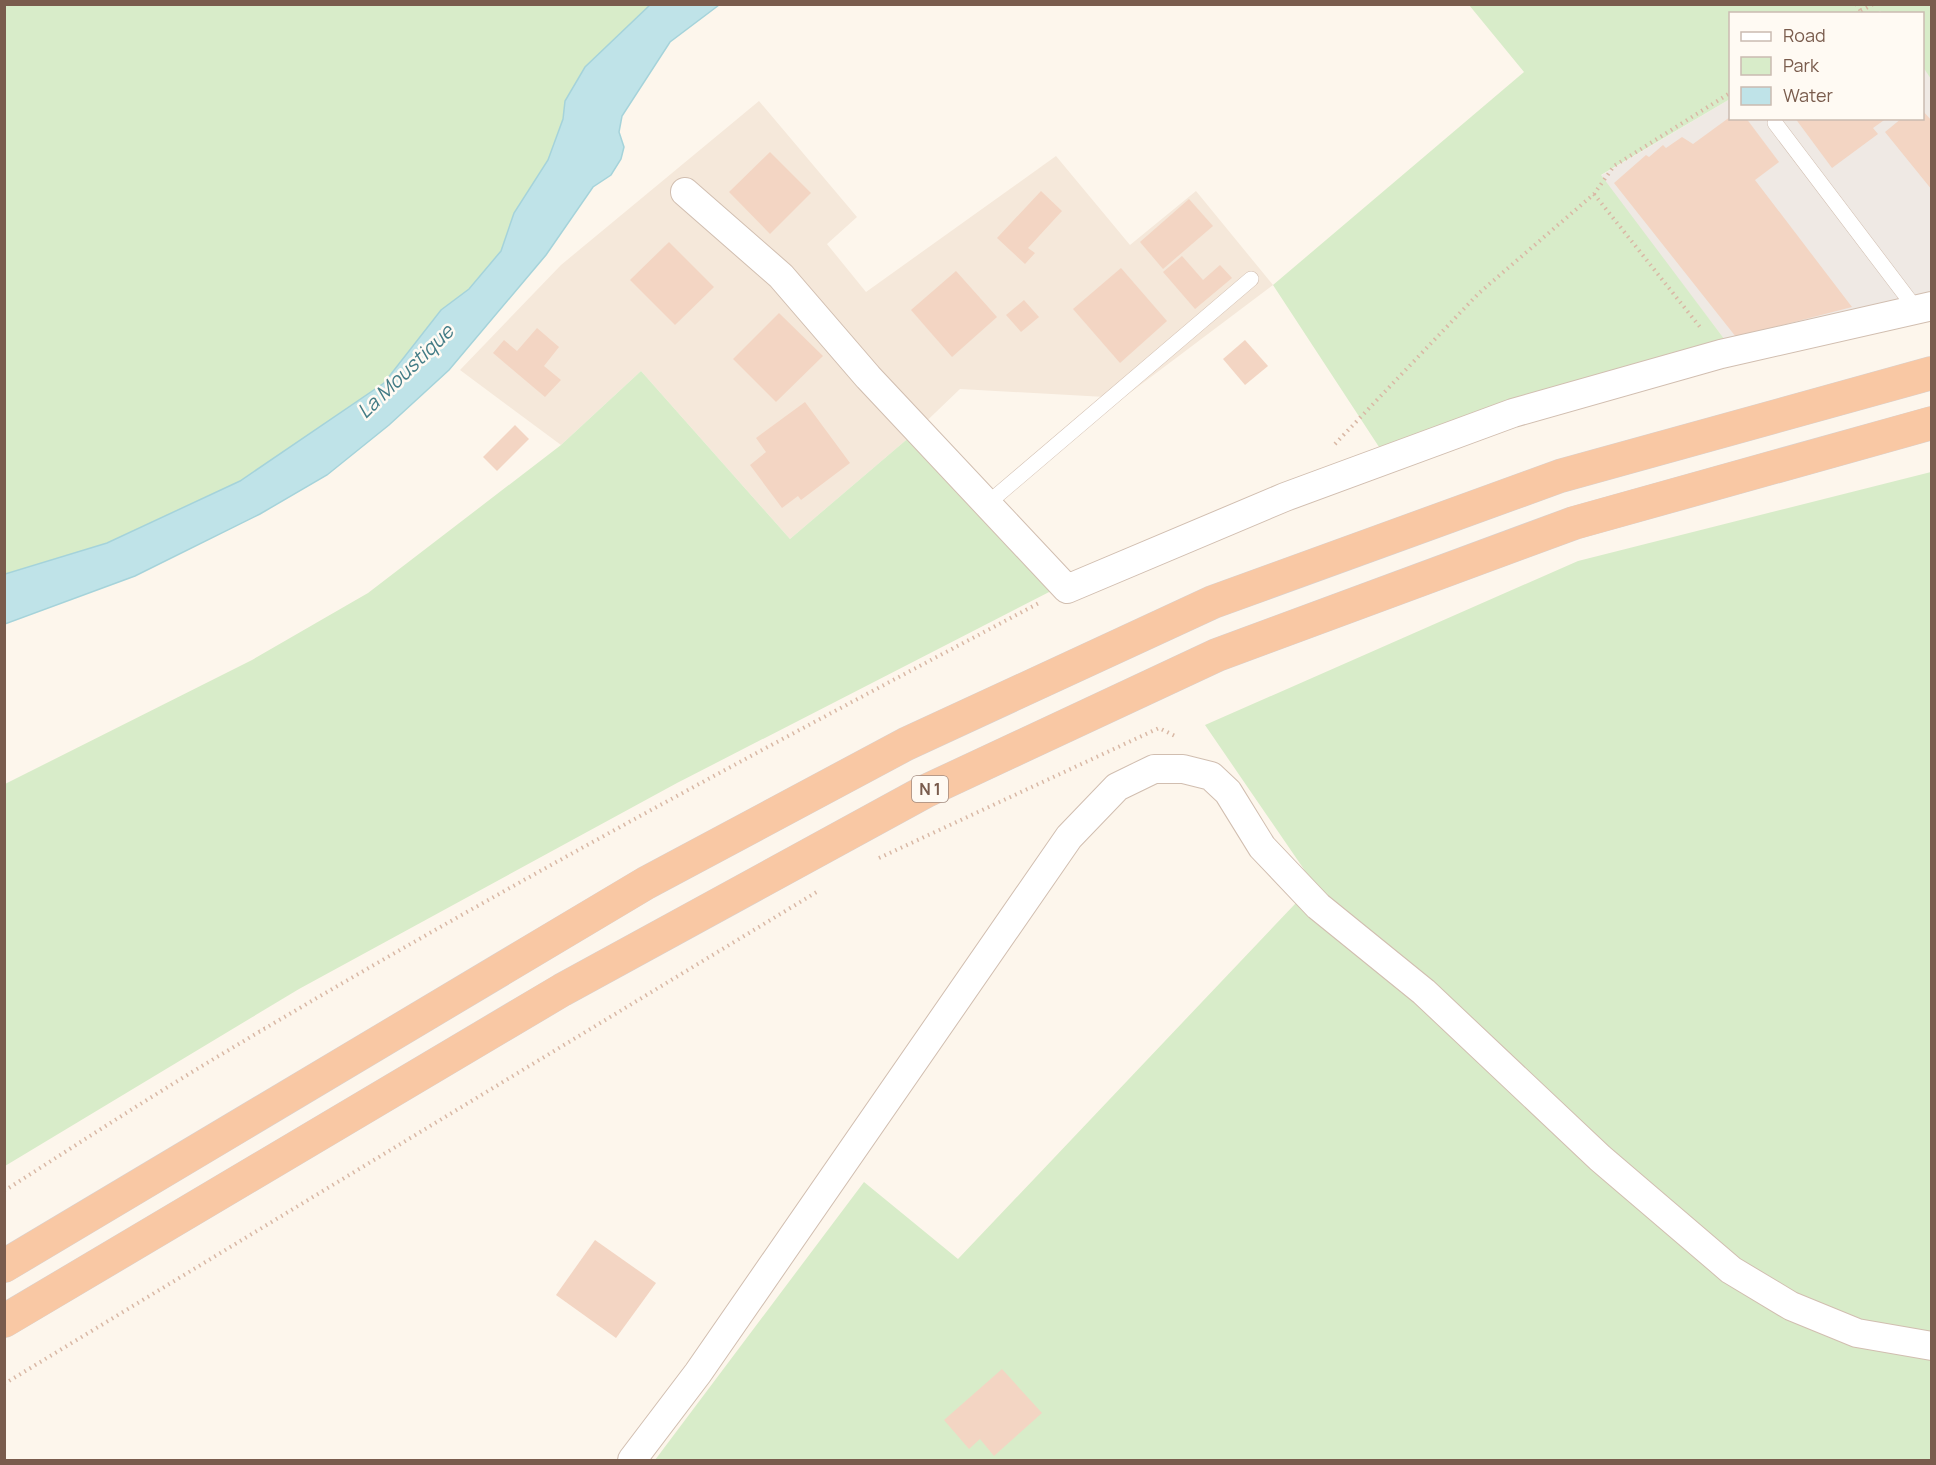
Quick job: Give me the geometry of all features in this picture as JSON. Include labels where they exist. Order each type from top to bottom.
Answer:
[{"type":"highway","points":[[4,1266],[646,883],[906,744],[949,724],[1214,602],[1560,476],[1932,373]]},
{"type":"highway","name":"N 1","points":[[4,1322],[562,990],[937,786],[1217,656],[1574,523],[1932,423]]},
{"type":"street","points":[[686,192],[781,276],[868,377],[1067,589],[1285,497],[1513,413],[1721,354],[1924,308]]},
{"type":"street","points":[[632,1461],[698,1373],[1070,837],[1117,787],[1154,770],[1182,769],[1211,776],[1228,792],[1262,847],[1318,906],[1424,992],[1600,1158],[1731,1270],[1791,1305],[1857,1333],[1932,1346]]},
{"type":"lane","points":[[1775,123],[1924,308]]},
{"type":"lane","points":[[987,504],[1251,279]]},
{"type":"path","points":[[1856,4],[1859,12],[1873,4]]},
{"type":"path","points":[[1333,446],[1479,293],[1594,194],[1614,166],[1729,94]]},
{"type":"path","points":[[1594,194],[1721,354]]},
{"type":"path","points":[[4,1191],[208,1062],[324,993],[702,781],[1067,589]]},
{"type":"path","points":[[877,859],[1159,728],[1205,751],[1211,776]]},
{"type":"path","points":[[4,1384],[825,887]]},
{"type":"shaded area","points":[[1924,68],[1932,79],[1931,294],[1725,340],[1600,176],[1729,100],[1729,120],[1924,120]]},
{"type":"shaded area","points":[[759,101],[857,217],[827,244],[866,292],[1056,156],[1130,245],[1196,191],[1273,285],[1123,398],[960,389],[912,435],[790,539],[641,371],[561,445],[460,370],[561,265]]},
{"type":"green space","points":[[5,5],[651,5],[585,67],[566,101],[563,119],[548,160],[514,213],[501,251],[469,289],[441,310],[384,383],[240,481],[107,543],[5,574]]},
{"type":"green space","points":[[1469,5],[1931,5],[1931,79],[1924,68],[1924,12],[1729,12],[1729,100],[1601,175],[1725,340],[1381,450],[1273,285],[1524,72]]},
{"type":"green space","points":[[641,371],[790,539],[912,435],[1055,589],[677,783],[299,989],[5,1166],[5,784],[252,660],[368,593],[561,445]]},
{"type":"green space","points":[[1931,472],[1931,1460],[655,1460],[864,1182],[958,1259],[1314,884],[1205,725],[1578,561]]},
{"type":"water","name":"La Moustique","points":[[651,4],[719,5],[670,42],[622,116],[619,132],[624,147],[621,159],[611,175],[593,187],[546,255],[449,370],[389,425],[327,475],[260,514],[135,576],[5,624],[5,574],[107,543],[240,481],[384,383],[441,310],[469,289],[501,251],[514,213],[548,160],[563,119],[565,101],[585,67]]},
{"type":"building","points":[[1924,112],[1932,121],[1932,190],[1885,132],[1900,120],[1924,120]]},
{"type":"building","points":[[1729,118],[1729,120],[1748,120],[1779,162],[1755,180],[1852,307],[1736,337],[1614,183],[1646,155],[1649,157],[1663,145],[1666,148],[1682,137],[1693,144]]},
{"type":"building","points":[[1796,120],[1884,120],[1873,128],[1878,134],[1832,168]]},
{"type":"building","points":[[770,152],[811,193],[770,234],[729,192]]},
{"type":"building","points":[[1041,191],[1062,211],[1028,248],[1035,253],[1025,264],[997,238]]},
{"type":"building","points":[[1189,199],[1213,226],[1163,269],[1140,242]]},
{"type":"building","points":[[669,242],[714,287],[675,325],[630,280]]},
{"type":"building","points":[[1182,256],[1203,280],[1220,265],[1232,278],[1195,309],[1163,272]]},
{"type":"building","points":[[1121,268],[1167,321],[1120,363],[1073,309]]},
{"type":"building","points":[[956,271],[997,317],[952,357],[911,310]]},
{"type":"building","points":[[1024,300],[1039,317],[1021,332],[1006,315]]},
{"type":"building","points":[[779,313],[823,356],[776,402],[733,359]]},
{"type":"building","points":[[537,328],[559,347],[544,366],[561,380],[545,397],[493,353],[504,340],[517,351]]},
{"type":"building","points":[[1245,340],[1268,366],[1245,385],[1223,359]]},
{"type":"building","points":[[805,402],[850,463],[801,500],[798,496],[782,508],[750,465],[766,452],[756,438]]},
{"type":"building","points":[[515,425],[529,439],[497,471],[483,457]]},
{"type":"building","points":[[595,1240],[656,1283],[616,1338],[556,1295]]},
{"type":"building","points":[[1002,1369],[1042,1413],[994,1456],[980,1439],[969,1449],[944,1420]]}]
